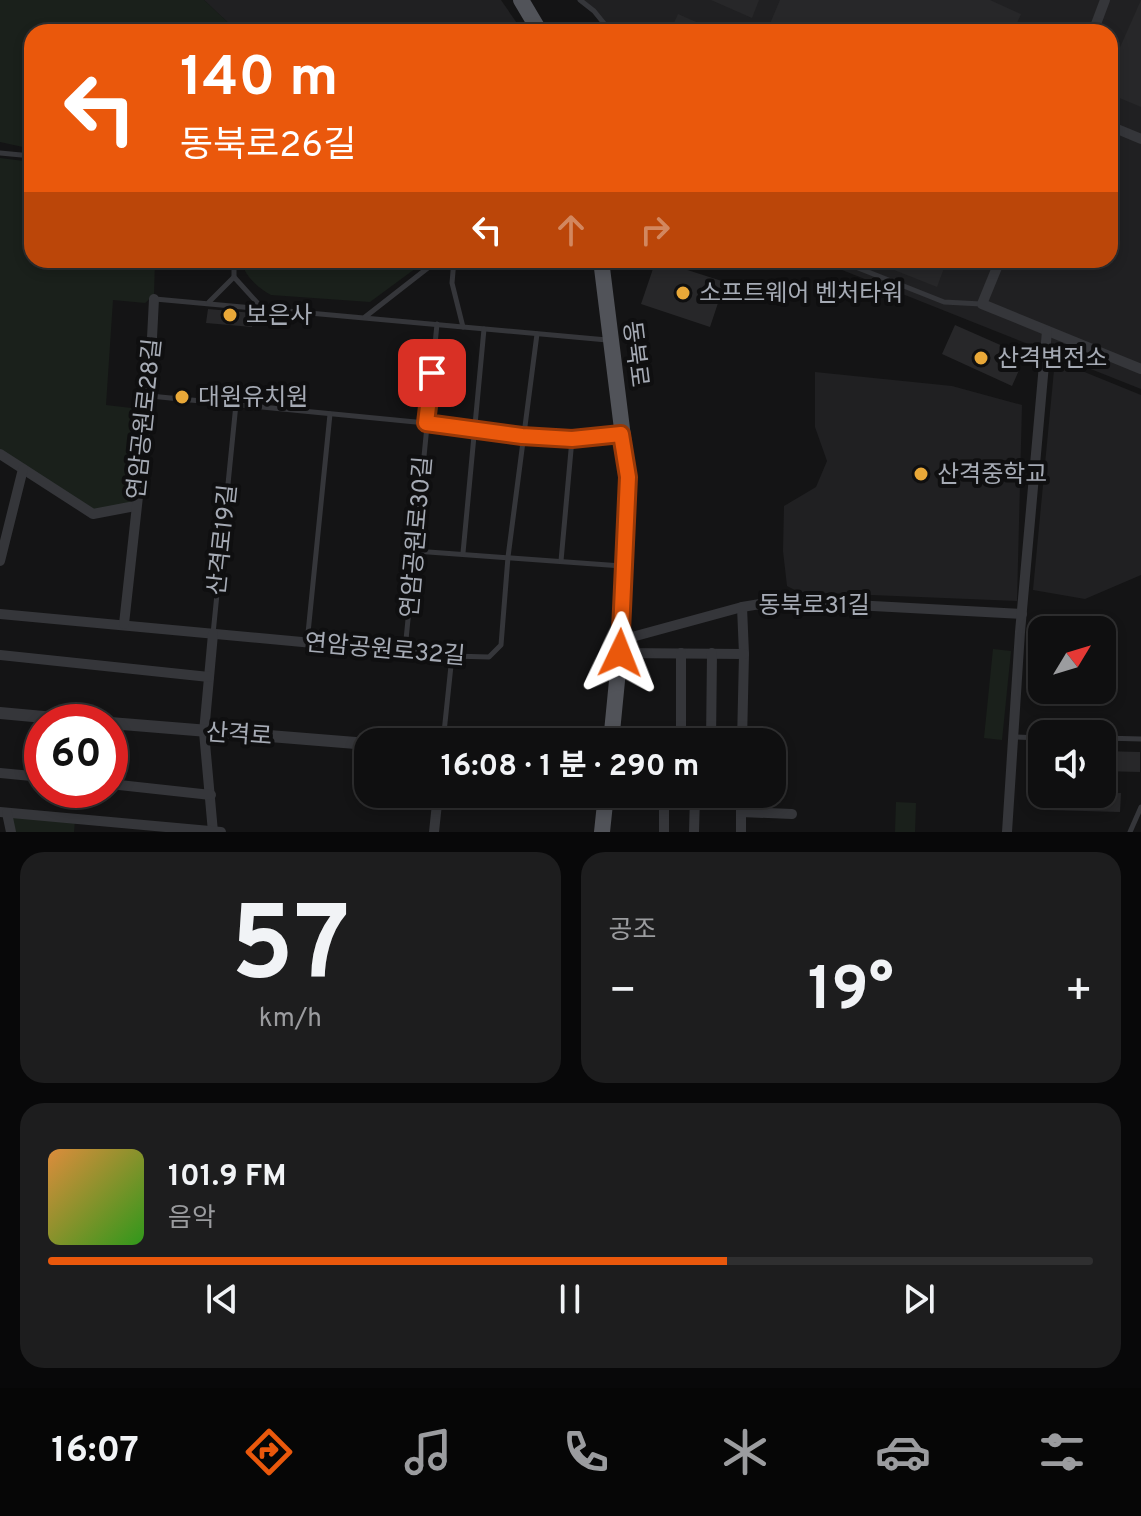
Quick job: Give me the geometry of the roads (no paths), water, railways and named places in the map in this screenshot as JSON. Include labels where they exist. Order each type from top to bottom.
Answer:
[{"type":"main road","points":[[521,0],[535,24]]},
{"type":"main road","name":"동북로","points":[[602,268],[628,477],[620,646],[612,728]]},
{"type":"main road","points":[[602,832],[605,808]]},
{"type":"street","points":[[1096,24],[1105,0]]},
{"type":"street","points":[[1118,129],[1141,139]]},
{"type":"street","points":[[997,268],[982,304],[1141,369]]},
{"type":"street","name":"연암공원로28길","points":[[124,624],[149,396],[154,299]]},
{"type":"street","points":[[1007,832],[1012,737],[1047,331]]},
{"type":"street","points":[[0,454],[93,514],[135,506]]},
{"type":"street","points":[[0,561],[23,469]]},
{"type":"street","name":"동북로31길","points":[[742,728],[742,607],[779,601],[1022,614]]},
{"type":"street","points":[[620,646],[742,607]]},
{"type":"street","name":"연암공원로32길","points":[[0,614],[452,656]]},
{"type":"street","name":"산격로19길","points":[[213,634],[204,732],[213,832]]},
{"type":"street","points":[[620,646],[681,653],[744,654]]},
{"type":"street","points":[[681,653],[681,728]]},
{"type":"street","points":[[711,728],[712,653]]},
{"type":"street","points":[[0,655],[209,677]]},
{"type":"street","points":[[0,713],[24,715]]},
{"type":"street","name":"산격로","points":[[128,725],[354,743]]},
{"type":"street","points":[[0,773],[24,775]]},
{"type":"street","points":[[128,786],[211,795]]},
{"type":"street","points":[[434,832],[437,808]]},
{"type":"street","points":[[664,808],[664,832]]},
{"type":"street","points":[[694,832],[695,808]]},
{"type":"street","points":[[741,808],[741,832]]},
{"type":"street","points":[[741,812],[792,814]]},
{"type":"street","points":[[11,832],[4,813],[221,832]]},
{"type":"lane","points":[[580,0],[605,24]]},
{"type":"lane","points":[[0,153],[24,155]]},
{"type":"lane","points":[[234,268],[234,277],[262,308]]},
{"type":"lane","points":[[364,317],[428,268]]},
{"type":"lane","points":[[453,268],[452,283],[463,327]]},
{"type":"lane","points":[[858,268],[944,302],[982,304]]},
{"type":"lane","points":[[208,303],[234,277]]},
{"type":"lane","name":"연암공원로28길","points":[[154,299],[612,341]]},
{"type":"lane","name":"연암공원로30길","points":[[405,653],[437,324]]},
{"type":"lane","points":[[463,553],[484,329]]},
{"type":"lane","name":"연암공원로32길","points":[[452,656],[489,657],[501,645],[522,436],[537,334]]},
{"type":"lane","points":[[149,396],[426,423],[522,436],[572,439],[621,434]]},
{"type":"lane","name":"산격로19길","points":[[213,634],[236,404]]},
{"type":"lane","points":[[307,643],[330,414]]},
{"type":"lane","points":[[561,561],[572,439]]},
{"type":"lane","points":[[415,551],[623,567]]},
{"type":"lane","points":[[444,728],[452,656]]},
{"type":"lane","points":[[1012,737],[1028,738]]},
{"type":"lane","points":[[1116,738],[1141,739]]},
{"type":"lane","points":[[1130,832],[1141,807]]},
{"type":"place","name":"소프트웨어 벤처타워","points":[[683,293]]},
{"type":"place","name":"보은사","points":[[230,315]]},
{"type":"place","name":"산격변전소","points":[[981,358]]},
{"type":"place","name":"대원유치원","points":[[182,397]]},
{"type":"place","name":"산격중학교","points":[[921,474]]}]
